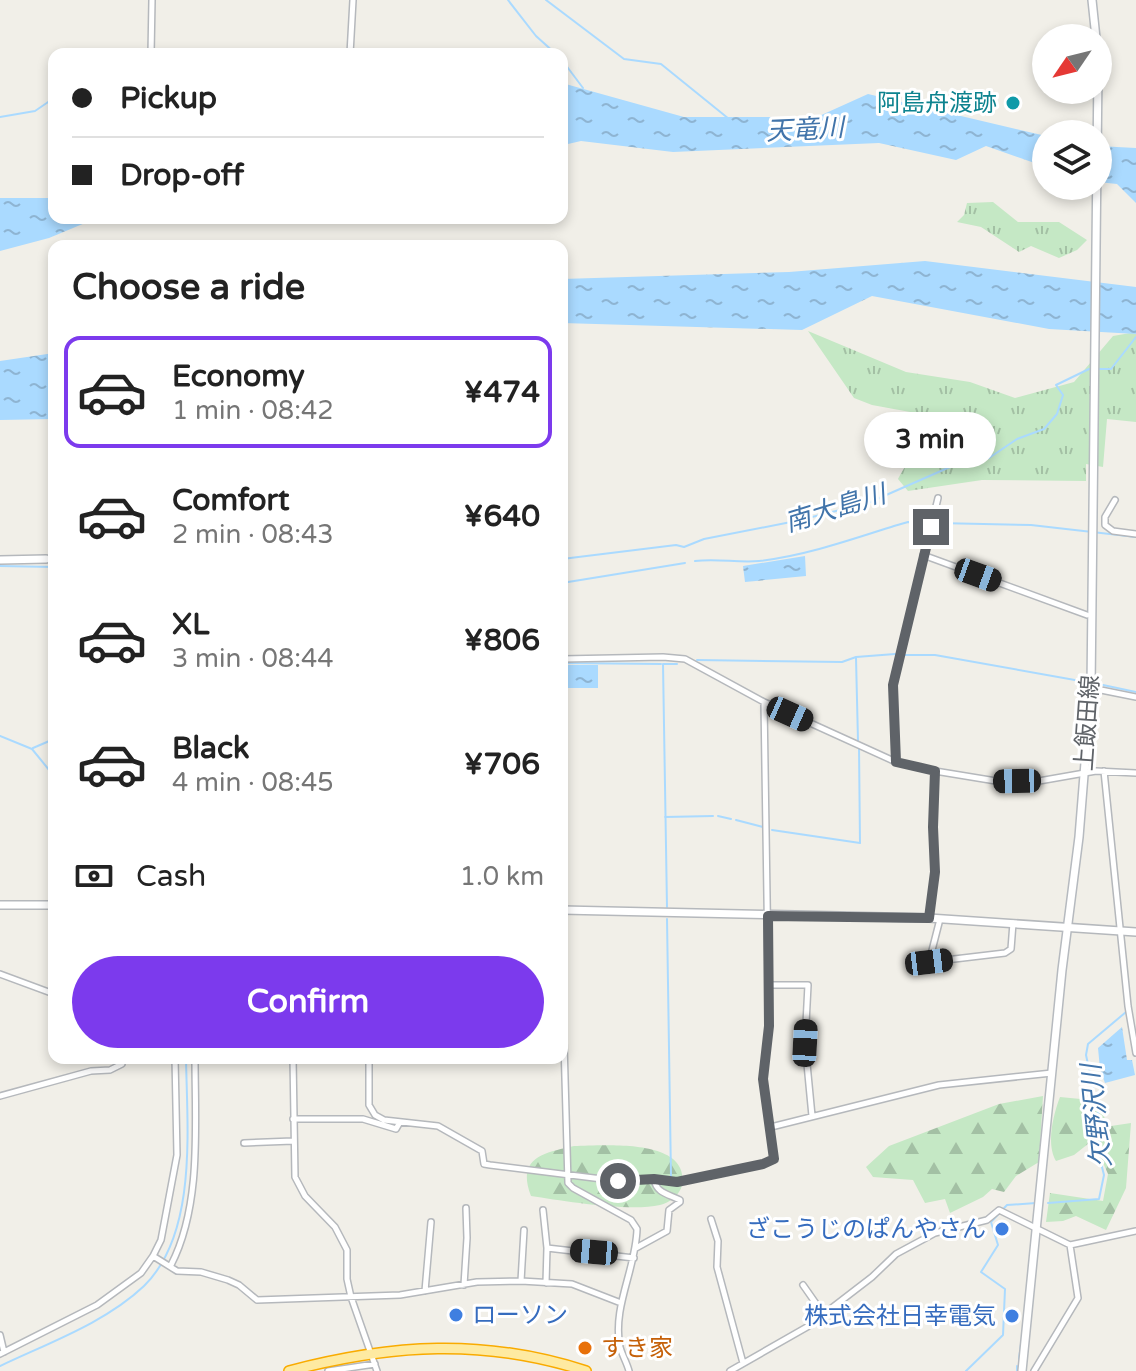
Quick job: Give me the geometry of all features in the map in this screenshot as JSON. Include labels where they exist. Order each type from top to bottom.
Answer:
[{"type":"highway","points":[[289,1371],[324,1368],[372,1352],[438,1347],[522,1355],[586,1371]]},
{"type":"main road","points":[[1092,0],[1095,24]]},
{"type":"main road","name":"上飯田線","points":[[1022,1371],[1085,772],[1091,688],[1099,104]]},
{"type":"main road","points":[[0,560],[48,559]]},
{"type":"main road","points":[[0,905],[48,905]]},
{"type":"main road","points":[[568,910],[929,918],[1136,932]]},
{"type":"street","points":[[151,48],[152,0]]},
{"type":"street","points":[[350,48],[353,0]]},
{"type":"street","points":[[896,762],[893,685],[938,498]]},
{"type":"street","points":[[1115,500],[1105,517],[1105,525],[1113,531],[1136,534]]},
{"type":"street","points":[[923,555],[1087,615]]},
{"type":"street","points":[[568,659],[685,659],[764,702],[896,762],[935,771],[996,781],[1039,781],[1085,772],[1136,773]]},
{"type":"street","points":[[1091,688],[1136,697]]},
{"type":"street","points":[[369,1064],[369,1105],[372,1112],[384,1120],[444,1129],[482,1151],[484,1164],[510,1170],[618,1181],[654,1179],[677,1182],[774,1159],[763,1079],[769,1026],[764,702]]},
{"type":"street","points":[[929,918],[935,872],[935,771]]},
{"type":"street","points":[[1104,771],[1128,1009],[1136,1053]]},
{"type":"street","points":[[940,919],[929,962],[1005,953],[1011,949],[1013,923]]},
{"type":"street","points":[[0,974],[48,992]]},
{"type":"street","points":[[769,985],[808,985],[805,1043],[812,1116]]},
{"type":"street","points":[[0,1096],[91,1071],[110,1070],[122,1064]]},
{"type":"street","points":[[0,1335],[2,1353],[97,1305],[141,1273],[155,1257],[177,1155],[175,1064]]},
{"type":"street","points":[[168,1264],[181,1241],[195,1170],[195,1064]]},
{"type":"street","points":[[293,1064],[294,1168],[299,1186],[335,1227],[347,1250],[347,1279],[351,1297],[377,1371]]},
{"type":"street","points":[[564,1064],[568,1183],[631,1220],[637,1229],[634,1258],[621,1303],[620,1342],[630,1371]]},
{"type":"street","points":[[771,1127],[939,1085],[1053,1073]]},
{"type":"street","points":[[293,1119],[363,1119],[396,1129],[400,1122]]},
{"type":"street","points":[[244,1143],[293,1141]]},
{"type":"street","points":[[636,1248],[664,1234],[668,1227],[669,1210],[680,1202],[656,1187],[654,1179]]},
{"type":"street","points":[[464,1285],[466,1208]]},
{"type":"street","points":[[543,1210],[547,1248],[546,1283]]},
{"type":"street","points":[[730,1371],[824,1315],[896,1254],[935,1233],[987,1220],[1002,1211],[1070,1245],[1136,1231]]},
{"type":"street","points":[[711,1219],[718,1241],[720,1282],[741,1367]]},
{"type":"street","points":[[425,1291],[431,1222]]},
{"type":"street","points":[[521,1281],[524,1230]]},
{"type":"street","points":[[1034,1371],[1078,1298],[1070,1245]]},
{"type":"street","points":[[547,1248],[634,1258]]},
{"type":"street","points":[[155,1257],[177,1271],[201,1272],[228,1280],[257,1300],[351,1297],[521,1281],[572,1284],[621,1303]]},
{"type":"street","points":[[803,1285],[824,1315]]},
{"type":"street","points":[[324,1368],[375,1364]]},
{"type":"green space","points":[[993,202],[1018,222],[1059,222],[1087,240],[1077,250],[1059,258],[1031,246],[1019,252],[981,227],[957,222],[964,215],[967,203]]},
{"type":"green space","points":[[808,331],[906,372],[970,382],[1015,398],[1074,382],[1113,336],[1136,332],[1136,422],[1107,419],[1103,467],[1086,464],[1086,481],[982,480],[908,491],[898,479],[920,439],[923,430],[921,414],[872,405],[854,398]]},
{"type":"green space","points":[[1043,1096],[1039,1162],[1016,1176],[1004,1192],[992,1189],[983,1197],[950,1213],[945,1199],[925,1203],[913,1180],[873,1177],[866,1167],[889,1146],[999,1104]]},
{"type":"green space","points":[[1060,1097],[1091,1100],[1111,1126],[1131,1123],[1126,1188],[1106,1230],[1076,1216],[1046,1222],[1050,1193],[1103,1201],[1108,1174],[1093,1140],[1074,1155],[1056,1161],[1051,1138]]},
{"type":"green space","points":[[574,1146],[623,1146],[659,1152],[672,1159],[681,1170],[681,1189],[667,1202],[647,1207],[596,1205],[531,1196],[527,1183],[530,1165],[543,1155]]},
{"type":"water","name":"天竜川","points":[[568,85],[684,117],[817,117],[868,94],[1032,133],[1032,162],[986,146],[956,160],[879,143],[673,152],[581,141],[568,144]]},
{"type":"water","points":[[1112,147],[1136,148],[1136,203],[1117,184],[1112,183]]},
{"type":"water","points":[[0,198],[48,198],[48,224],[83,224],[49,238],[0,251]]},
{"type":"water","points":[[925,261],[1136,287],[1136,334],[1049,329],[872,296],[802,330],[568,323],[568,279],[789,272]]},
{"type":"water","points":[[48,354],[48,419],[0,420],[0,361]]},
{"type":"water","points":[[805,556],[806,576],[745,582],[743,566]]},
{"type":"water","points":[[568,665],[598,665],[598,688],[568,688]]},
{"type":"water","points":[[1122,1027],[1127,1060],[1132,1060],[1135,1075],[1105,1083],[1098,1048]]},
{"type":"waterway","points":[[508,0],[549,48]]},
{"type":"waterway","points":[[546,0],[624,59],[661,64],[729,119]]},
{"type":"waterway","points":[[568,68],[583,88]]},
{"type":"waterway","points":[[0,117],[35,111],[48,102]]},
{"type":"waterway","name":"南大島川","points":[[568,558],[676,545],[684,547],[704,539],[796,521],[868,503],[950,467],[989,458],[1017,439],[1044,429],[1057,414],[1063,395],[1056,385],[1089,369],[1111,369],[1136,337]]},
{"type":"waterway","points":[[695,561],[776,559],[908,522],[926,523]]},
{"type":"waterway","points":[[937,523],[1031,525],[1136,537]]},
{"type":"waterway","points":[[568,582],[685,563]]},
{"type":"waterway","points":[[0,566],[48,567]]},
{"type":"waterway","points":[[697,660],[842,662],[856,657],[895,654]]},
{"type":"waterway","points":[[905,655],[935,655],[1086,682]]},
{"type":"waterway","points":[[856,658],[858,741]]},
{"type":"waterway","points":[[568,663],[661,664]]},
{"type":"waterway","points":[[667,907],[663,664],[677,664]]},
{"type":"waterway","points":[[1103,685],[1136,692]]},
{"type":"waterway","points":[[0,736],[32,749],[48,769]]},
{"type":"waterway","points":[[33,748],[48,742]]},
{"type":"waterway","points":[[772,830],[860,843],[859,747]]},
{"type":"waterway","points":[[665,817],[713,816]]},
{"type":"waterway","points":[[718,816],[731,819]]},
{"type":"waterway","points":[[736,820],[763,827]]},
{"type":"waterway","points":[[667,919],[671,1177]]},
{"type":"waterway","name":"欠野沢川","points":[[1048,1203],[1099,1199],[1104,1175],[1100,1159],[1099,1116],[1086,1055],[1088,1044],[1126,1012]]},
{"type":"waterway","name":"南大島川","points":[[0,1366],[112,1311],[144,1286],[161,1264],[173,1238],[186,1178],[186,1064]]},
{"type":"waterway","name":"欠野沢川","points":[[966,1371],[1003,1335],[1005,1289],[981,1272],[998,1245],[991,1222],[1007,1205],[1036,1203]]},
{"type":"waterway","points":[[1019,1359],[1021,1344]]},
{"type":"waterway","points":[[1017,1366],[1017,1371]]},
{"type":"place","name":"阿島舟渡跡","points":[[1013,103]]},
{"type":"place","name":"ざこうじのぱんやさん","points":[[1002,1229]]},
{"type":"place","name":"ローソン","points":[[456,1315]]},
{"type":"place","name":"株式会社日幸電気","points":[[1012,1316]]},
{"type":"place","name":"すき家","points":[[585,1348]]},
{"type":"route","points":[[618,1181],[654,1179],[677,1182],[774,1159],[763,1079],[769,1026],[768,916],[929,918],[935,872],[935,771],[896,762],[893,685],[931,527]]}]
